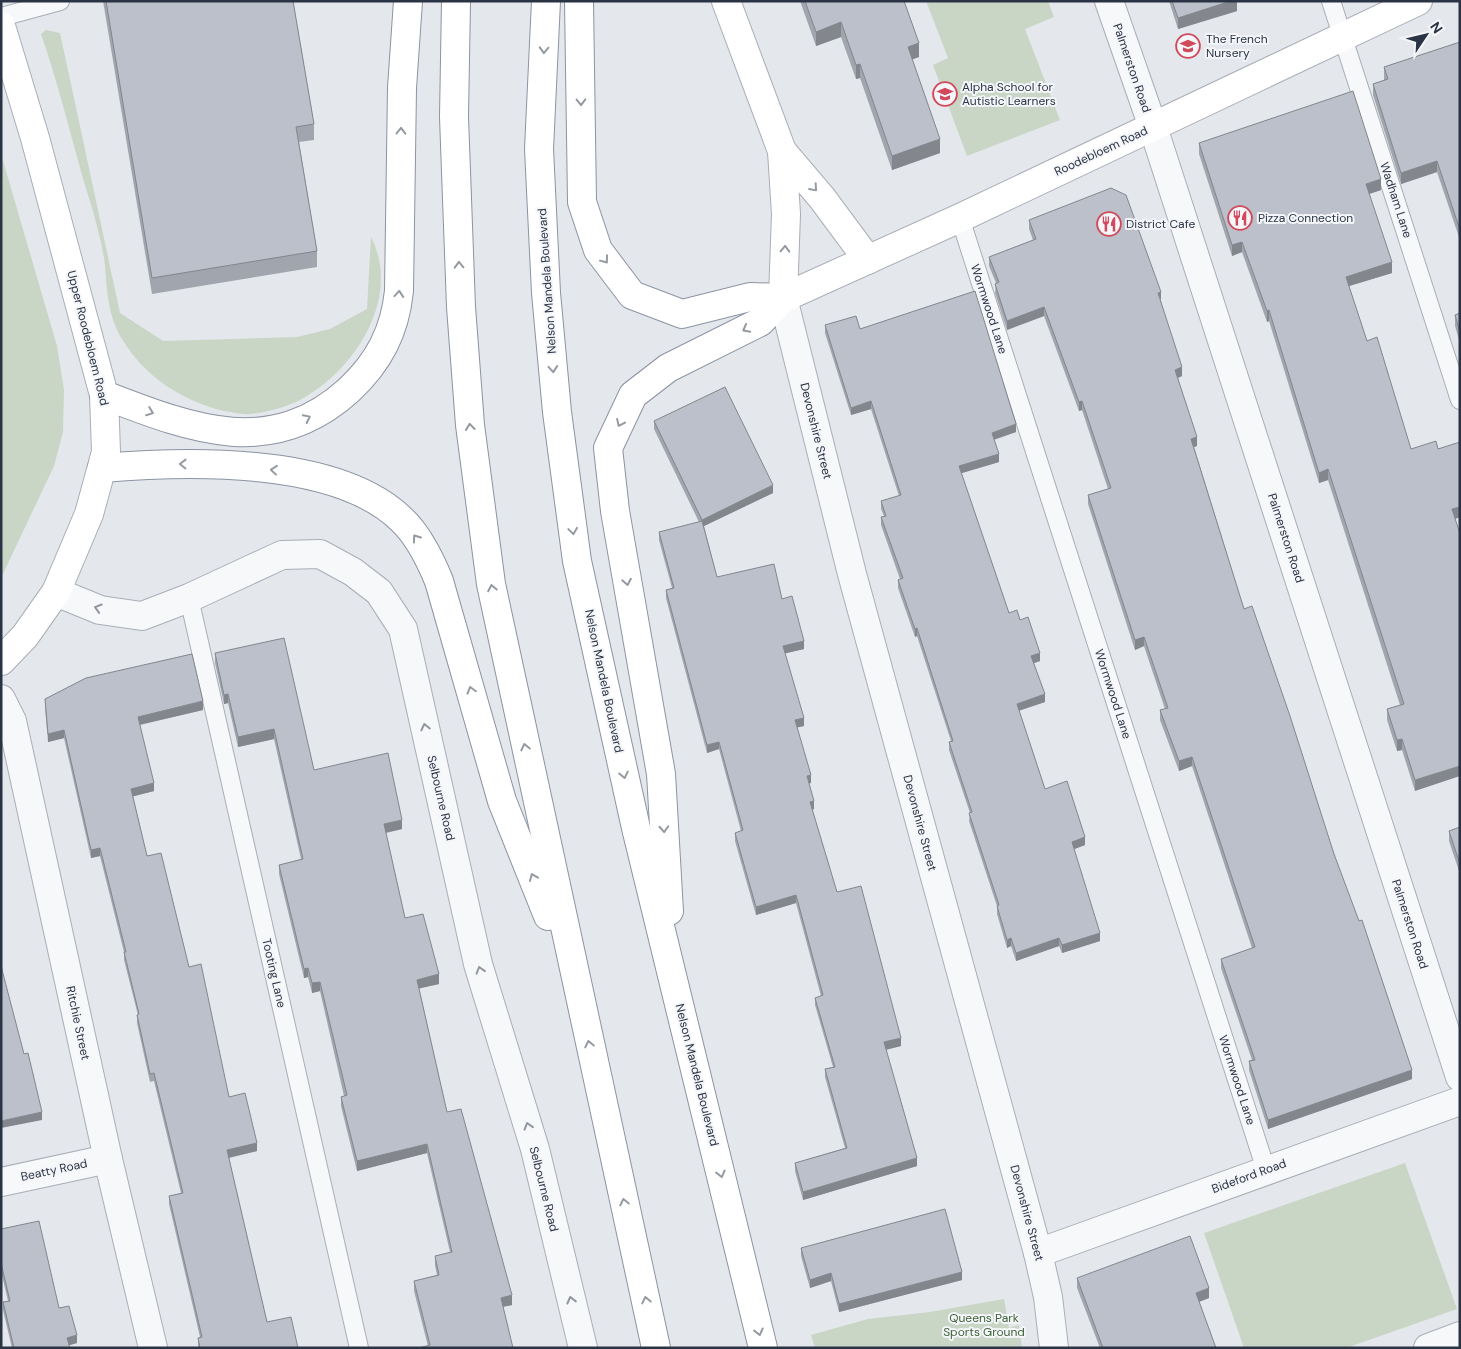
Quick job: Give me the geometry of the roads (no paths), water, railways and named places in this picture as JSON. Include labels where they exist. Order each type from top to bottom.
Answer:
[{"type":"main road","points":[[104,395],[193,427],[242,433],[269,431],[289,426],[325,409],[367,371],[388,337],[396,316],[399,291],[402,88],[408,1]]},
{"type":"main road","points":[[456,1],[455,145],[461,307],[470,424],[491,584],[656,1348]]},
{"type":"main road","name":"Nelson Mandela Boulevard","points":[[546,1],[539,149],[546,293],[557,412],[577,561],[636,828],[763,1348]]},
{"type":"main road","points":[[579,1],[582,202],[598,250],[632,295],[682,314],[750,297],[783,298]]},
{"type":"main road","points":[[672,973],[661,774],[615,511],[608,448],[633,396],[668,368],[760,322],[783,298],[786,214],[782,151],[726,1]]},
{"type":"main road","name":"Roodebloem Road","points":[[783,298],[960,218],[1418,1]]},
{"type":"main road","name":"Upper Roodebloem Road","points":[[1,26],[35,138],[104,395],[106,452],[89,514],[56,592],[25,636],[1,661]]},
{"type":"main road","points":[[782,151],[822,198],[868,260]]},
{"type":"main road","points":[[102,468],[162,463],[232,465],[285,471],[324,480],[361,492],[402,519],[424,549],[440,581],[502,801],[577,987]]},
{"type":"street","name":"Palmerston Road","points":[[1109,1],[1153,127],[1460,1077]]},
{"type":"street","name":"Devonshire Street","points":[[783,298],[852,574],[1038,1253],[1048,1297],[1054,1348]]},
{"type":"street","name":"Selbourne Road","points":[[56,592],[100,610],[142,616],[189,598],[282,555],[320,554],[352,572],[379,592],[403,629],[478,964],[535,1149],[583,1348]]},
{"type":"street","name":"Ritchie Street","points":[[1,699],[12,720],[108,1159],[153,1348]]},
{"type":"street","name":"Bideford Road","points":[[1038,1253],[1460,1101]]},
{"type":"street","name":"Beatty Road","points":[[1,1182],[108,1159]]},
{"type":"street","points":[[1428,1348],[1460,1336]]},
{"type":"lane","points":[[1,17],[60,1]]},
{"type":"lane","name":"Wadham Lane","points":[[1331,1],[1344,36],[1460,400]]},
{"type":"lane","name":"Wormwood Lane","points":[[960,218],[1266,1170]]},
{"type":"lane","name":"Tooting Lane","points":[[189,598],[359,1348]]},
{"type":"place","name":"The French Nursery","points":[[1188,46]]},
{"type":"place","name":"Alpha School for Autistic Learners","points":[[945,94]]},
{"type":"place","name":"Pizza Connection","points":[[1240,218]]},
{"type":"place","name":"District Cafe","points":[[1109,224]]},
{"type":"park label","name":"Queens Park Sports Ground","points":[[984,1325]]}]
